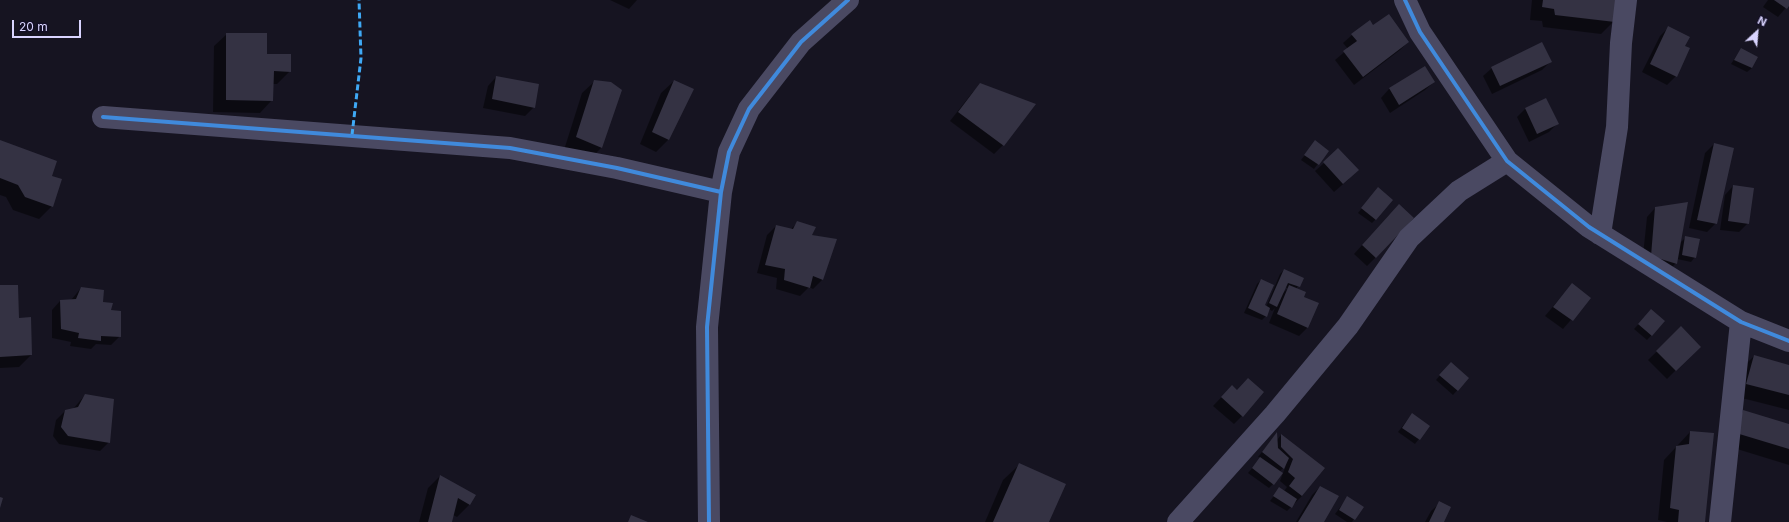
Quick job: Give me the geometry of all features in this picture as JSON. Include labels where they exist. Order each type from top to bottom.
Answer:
[{"type":"street","points":[[709,522],[707,328],[721,192],[729,152],[749,110],[801,42],[848,0]]},
{"type":"street","points":[[1405,0],[1420,32],[1507,161],[1589,227],[1741,322],[1789,341]]},
{"type":"street","points":[[1600,234],[1617,127],[1621,43],[1626,0]]},
{"type":"street","points":[[104,117],[510,148],[617,168],[721,192]]},
{"type":"street","points":[[1178,522],[1275,414],[1348,326],[1409,238],[1459,191],[1507,161]]},
{"type":"street","points":[[1720,522],[1741,322]]},
{"type":"building","points":[[1543,0],[1617,0],[1615,22],[1555,15],[1554,9],[1542,7]]},
{"type":"building","points":[[1774,0],[1789,0],[1789,6],[1787,9]]},
{"type":"building","points":[[1389,14],[1409,42],[1363,77],[1343,51],[1357,41],[1351,34],[1370,20],[1373,25]]},
{"type":"building","points":[[1668,26],[1690,37],[1685,46],[1690,48],[1677,77],[1650,64]]},
{"type":"building","points":[[226,33],[267,33],[267,54],[291,54],[291,72],[274,71],[273,101],[226,100]]},
{"type":"building","points":[[1542,42],[1552,62],[1500,86],[1491,67]]},
{"type":"building","points":[[1741,48],[1758,57],[1752,68],[1734,60]]},
{"type":"building","points":[[1425,66],[1435,82],[1399,105],[1389,88]]},
{"type":"building","points":[[496,76],[539,84],[535,108],[492,99]]},
{"type":"building","points":[[594,80],[611,82],[622,90],[602,148],[576,137]]},
{"type":"building","points":[[674,80],[694,89],[669,140],[652,132]]},
{"type":"building","points":[[980,83],[1036,104],[1004,146],[958,112]]},
{"type":"building","points":[[1546,98],[1559,124],[1537,134],[1525,108]]},
{"type":"building","points":[[0,140],[57,161],[52,176],[62,179],[53,207],[25,197],[18,185],[0,178]]},
{"type":"building","points":[[1315,140],[1329,151],[1319,165],[1304,155]]},
{"type":"building","points":[[1714,143],[1734,148],[1717,224],[1697,220]]},
{"type":"building","points":[[1338,148],[1359,170],[1343,184],[1323,162]]},
{"type":"building","points":[[1733,185],[1754,188],[1749,224],[1728,221]]},
{"type":"building","points":[[1378,187],[1393,200],[1376,220],[1361,208]]},
{"type":"building","points":[[1688,202],[1677,264],[1651,256],[1655,207]]},
{"type":"building","points":[[1399,204],[1414,218],[1376,258],[1362,245]]},
{"type":"building","points":[[797,221],[816,227],[812,235],[837,239],[823,280],[813,276],[810,288],[784,280],[785,269],[765,265],[776,225],[793,229]]},
{"type":"building","points":[[1685,236],[1700,239],[1696,258],[1682,255]]},
{"type":"building","points":[[1284,269],[1304,278],[1300,287],[1288,283],[1277,307],[1269,303]]},
{"type":"building","points":[[1261,279],[1274,285],[1265,305],[1270,308],[1267,317],[1248,308]]},
{"type":"building","points":[[1572,283],[1591,298],[1573,321],[1553,307]]},
{"type":"building","points":[[0,285],[18,285],[19,318],[31,317],[32,355],[0,357]]},
{"type":"building","points":[[1289,285],[1306,292],[1304,297],[1319,303],[1308,328],[1277,314]]},
{"type":"building","points":[[81,287],[104,290],[103,302],[113,303],[111,310],[121,311],[121,337],[101,336],[101,341],[78,338],[79,333],[61,329],[60,300],[76,299]]},
{"type":"building","points":[[1651,309],[1665,321],[1652,336],[1638,324]]},
{"type":"building","points":[[1681,326],[1701,347],[1676,371],[1656,351]]},
{"type":"building","points":[[1754,355],[1789,365],[1789,395],[1746,384]]},
{"type":"building","points":[[1451,362],[1469,378],[1458,391],[1439,375]]},
{"type":"building","points":[[1248,378],[1264,392],[1243,417],[1221,397],[1232,385],[1237,390]]},
{"type":"building","points":[[85,394],[114,399],[110,443],[68,436],[61,427],[65,410],[78,407]]},
{"type":"building","points":[[1743,410],[1789,424],[1789,449],[1736,433]]},
{"type":"building","points":[[1412,413],[1430,426],[1420,440],[1402,428]]},
{"type":"building","points":[[1690,431],[1714,433],[1705,522],[1678,522],[1679,510],[1670,508],[1676,446],[1689,444]]},
{"type":"building","points":[[1277,432],[1278,448],[1289,458],[1284,469],[1262,452]]},
{"type":"building","points":[[1281,434],[1325,468],[1302,496],[1289,486],[1295,478],[1288,472],[1293,459],[1281,447]]},
{"type":"building","points":[[1260,457],[1283,473],[1274,485],[1252,468]]},
{"type":"building","points":[[1019,463],[1066,484],[1049,522],[993,522]]},
{"type":"building","points":[[440,475],[476,495],[470,505],[458,498],[452,522],[428,522]]},
{"type":"building","points":[[1320,486],[1339,496],[1324,522],[1298,522]]},
{"type":"building","points":[[1279,487],[1297,499],[1292,508],[1273,496]]},
{"type":"building","points":[[1347,496],[1364,507],[1355,520],[1339,510]]},
{"type":"building","points":[[0,497],[3,498],[0,508]]},
{"type":"building","points":[[1439,501],[1451,507],[1444,522],[1429,522]]},
{"type":"building","points":[[631,515],[648,522],[628,522]]},
{"type":"marked path","points":[[352,135],[361,58],[359,0]]},
{"type":"cycle path","points":[[709,522],[707,327],[721,192],[729,152],[749,109],[801,42],[848,0]]},
{"type":"cycle path","points":[[1405,0],[1420,32],[1507,161],[1589,227],[1741,322],[1789,341]]},
{"type":"cycle path","points":[[103,117],[510,148],[617,168],[721,192]]}]
